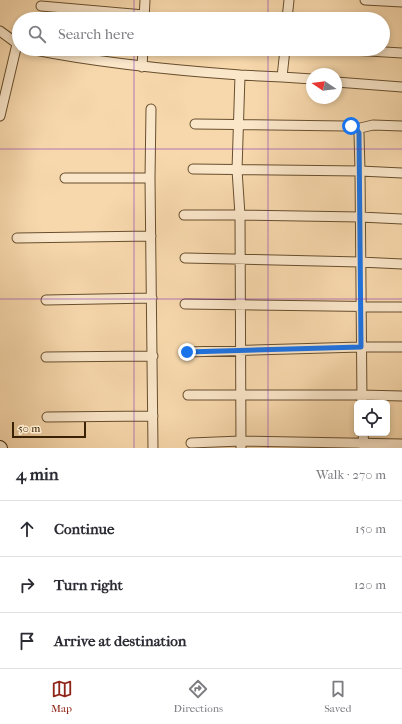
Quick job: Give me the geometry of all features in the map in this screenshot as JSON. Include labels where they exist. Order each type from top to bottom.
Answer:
[{"type":"street","points":[[144,12],[145,0]]},
{"type":"street","points":[[288,12],[289,0]]},
{"type":"street","points":[[366,0],[402,2]]},
{"type":"street","points":[[41,6],[97,12]]},
{"type":"street","points":[[0,31],[12,40]]},
{"type":"street","points":[[390,52],[402,53]]},
{"type":"street","points":[[0,116],[15,56]]},
{"type":"street","points":[[67,56],[142,67],[306,79]]},
{"type":"street","points":[[142,67],[143,56]]},
{"type":"street","points":[[282,77],[284,56]]},
{"type":"street","points":[[240,75],[238,170],[240,215],[239,305],[241,445]]},
{"type":"street","points":[[342,82],[402,87]]},
{"type":"street","points":[[151,109],[150,178],[152,236],[153,448]]},
{"type":"street","points":[[195,124],[345,126],[356,128],[373,125],[402,126]]},
{"type":"street","points":[[356,128],[359,133],[360,171],[361,399]]},
{"type":"street","points":[[193,169],[402,173]]},
{"type":"street","points":[[65,178],[150,178]]},
{"type":"street","points":[[184,215],[360,217],[402,219]]},
{"type":"street","points":[[17,238],[152,236]]},
{"type":"street","points":[[185,258],[402,264]]},
{"type":"street","points":[[46,300],[152,298]]},
{"type":"street","points":[[185,304],[402,307]]},
{"type":"street","points":[[187,352],[402,347]]},
{"type":"street","points":[[46,357],[153,356]]},
{"type":"street","points":[[188,395],[240,395],[361,399],[402,396]]},
{"type":"street","points":[[47,418],[153,416]]},
{"type":"street","points":[[191,442],[241,445],[364,441],[402,444]]},
{"type":"route","points":[[187,352],[361,347],[359,133],[356,128],[351,126]]}]
